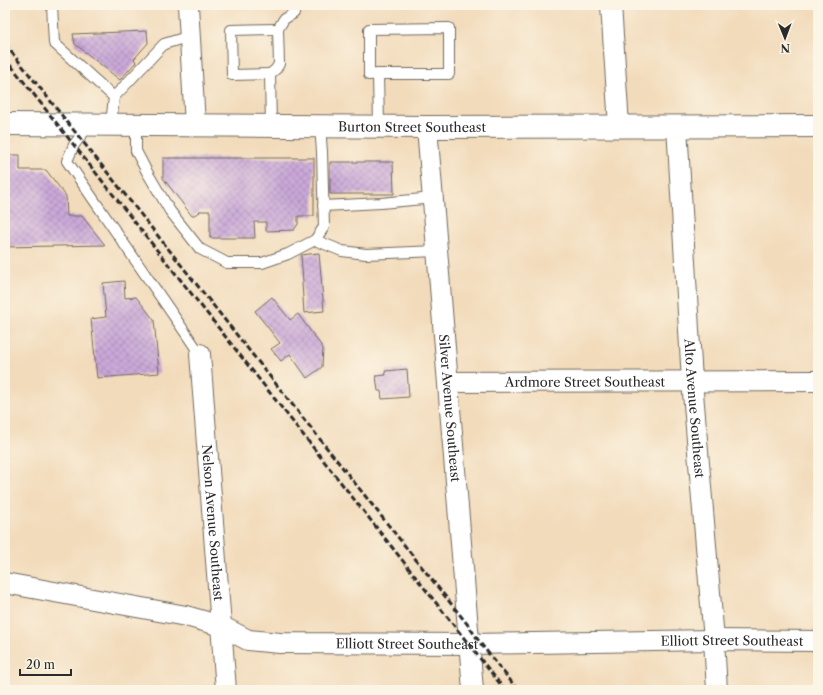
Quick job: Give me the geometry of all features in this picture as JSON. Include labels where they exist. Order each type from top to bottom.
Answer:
[{"type":"main road","name":"Burton Street Southeast","points":[[5,124],[427,127],[818,126]]},
{"type":"street","points":[[188,5],[195,125]]},
{"type":"street","points":[[611,5],[619,126]]},
{"type":"street","name":"Alto Avenue Southeast","points":[[677,126],[692,381],[714,640],[716,690]]},
{"type":"street","name":"Silver Avenue Southeast","points":[[427,127],[473,690]]},
{"type":"street","name":"Nelson Avenue Southeast","points":[[200,354],[226,690]]},
{"type":"street","name":"Ardmore Street Southeast","points":[[448,382],[818,381]]},
{"type":"street","name":"Elliott Street Southeast","points":[[5,583],[186,616],[221,626],[248,640],[280,643],[469,644],[714,640],[818,641]]},
{"type":"lane","points":[[52,5],[54,43],[114,97]]},
{"type":"lane","points":[[278,29],[230,30],[232,75],[270,74],[276,69],[279,64],[278,29],[284,19],[294,13],[294,5]]},
{"type":"lane","points":[[449,28],[449,74],[378,74],[369,75],[369,29],[449,28]]},
{"type":"lane","points":[[111,124],[114,97],[164,44],[190,36]]},
{"type":"lane","points":[[270,74],[271,126]]},
{"type":"lane","points":[[378,74],[379,126]]},
{"type":"lane","points":[[89,124],[74,145],[67,161],[200,354]]},
{"type":"lane","points":[[136,125],[136,151],[170,211],[200,249],[228,263],[262,263],[288,254],[315,240],[324,227],[320,126]]},
{"type":"lane","points":[[324,206],[433,198]]},
{"type":"lane","points":[[315,240],[342,251],[366,254],[437,251]]},
{"type":"building","points":[[147,31],[148,43],[134,59],[136,62],[120,80],[75,44],[73,34]]},
{"type":"building","points":[[5,155],[20,155],[20,170],[46,170],[66,196],[67,216],[82,216],[105,245],[5,247]]},
{"type":"building","points":[[163,158],[314,158],[314,216],[298,216],[298,224],[294,230],[266,231],[266,222],[254,222],[255,238],[210,238],[210,211],[199,211],[200,212],[192,216],[163,178]]},
{"type":"building","points":[[330,162],[393,162],[394,194],[330,194]]},
{"type":"building","points":[[319,253],[324,311],[304,313],[301,255]]},
{"type":"building","points":[[124,281],[125,298],[136,297],[154,320],[159,373],[97,378],[91,319],[106,317],[103,283]]},
{"type":"building","points":[[272,297],[290,320],[298,314],[323,348],[322,367],[307,378],[290,354],[281,361],[271,349],[280,343],[255,311]]},
{"type":"building","points":[[407,369],[409,397],[382,399],[381,391],[378,391],[376,376],[386,375],[385,371]]},
{"type":"railway","points":[[5,44],[468,625],[481,644],[518,690]]},
{"type":"railway","points":[[5,58],[505,690]]}]
